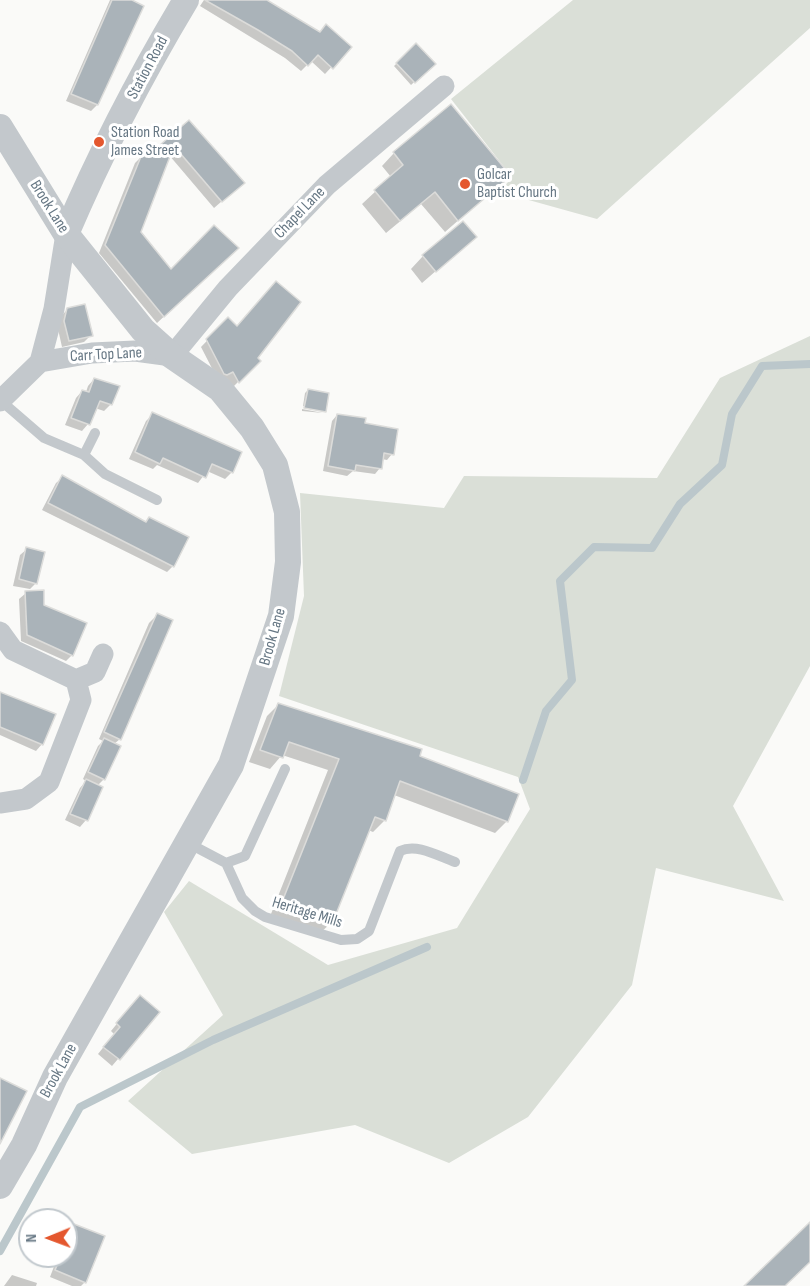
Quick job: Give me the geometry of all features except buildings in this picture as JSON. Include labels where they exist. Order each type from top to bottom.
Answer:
[{"type":"street","name":"Station Road","points":[[66,234],[94,169],[164,36],[186,0]]},
{"type":"street","name":"Chapel Lane","points":[[172,356],[228,288],[327,185],[444,86]]},
{"type":"street","name":"Brook Lane","points":[[0,127],[66,234],[143,330],[172,356],[220,389],[252,428],[275,465],[287,512],[288,562],[281,616],[231,765],[55,1077],[24,1144],[0,1186]]},
{"type":"street","points":[[0,400],[40,362],[54,309],[66,234]]},
{"type":"street","name":"Carr Top Lane","points":[[40,362],[93,353],[135,351],[172,356]]},
{"type":"street","points":[[0,632],[13,650],[76,680],[95,672],[103,654]]},
{"type":"street","points":[[0,803],[26,799],[50,782],[81,700],[76,680]]},
{"type":"lane","points":[[0,400],[44,438],[84,455],[105,474],[157,500]]},
{"type":"lane","points":[[84,455],[95,434]]},
{"type":"lane","points":[[188,843],[226,863],[245,856],[285,769]]},
{"type":"lane","name":"Heritage Mills","points":[[226,863],[242,898],[255,911],[265,917],[341,940],[357,939],[369,931],[400,851],[408,847],[419,849],[455,862]]},
{"type":"shaded area","points":[[573,0],[810,0],[810,28],[597,219],[500,192],[512,177],[451,99]]},
{"type":"shaded area","points":[[810,336],[810,666],[733,806],[784,901],[656,868],[632,985],[528,1117],[449,1163],[355,1125],[192,1154],[128,1101],[223,1015],[164,912],[189,881],[328,965],[457,928],[530,809],[518,777],[279,696],[304,596],[300,493],[444,508],[464,476],[657,478],[720,378]]},
{"type":"waterway","points":[[523,780],[546,711],[572,680],[560,581],[594,547],[652,548],[680,504],[722,465],[732,414],[762,366],[810,364]]},
{"type":"waterway","points":[[0,1251],[80,1107],[213,1040],[427,947]]},
{"type":"place","name":"Station Road James Street","points":[[99,142]]},
{"type":"place","name":"Golcar Baptist Church","points":[[465,184]]}]
